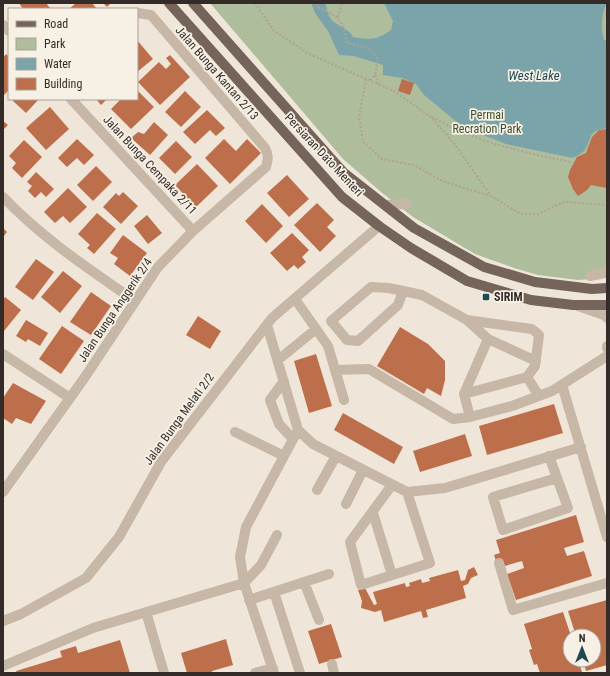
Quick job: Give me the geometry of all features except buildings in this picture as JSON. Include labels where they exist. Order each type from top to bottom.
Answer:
[{"type":"main road","name":"Persiaran Dato Menteri","points":[[170,3],[342,196],[378,226],[411,248],[467,281],[531,300],[573,305],[607,305]]},
{"type":"main road","name":"Persiaran Dato Menteri","points":[[193,3],[344,173],[414,228],[484,267],[535,282],[592,289],[607,288]]},
{"type":"street","name":"Jalan Bunga Kantan 2/13","points":[[138,13],[151,15],[265,148],[268,160]]},
{"type":"street","name":"Jalan Bunga Cempaka 2/11","points":[[72,100],[193,231]]},
{"type":"street","name":"Jalan Bunga Anggerik 2/4","points":[[3,492],[70,398],[158,267],[193,231],[266,167],[268,160]]},
{"type":"street","points":[[3,197],[24,219],[58,248],[135,301]]},
{"type":"street","points":[[385,205],[407,204]]},
{"type":"street","name":"Jalan Bunga Melati 2/2","points":[[3,621],[21,614],[86,578],[119,537],[161,462],[267,325],[295,298],[378,226]]},
{"type":"street","points":[[590,276],[607,271]]},
{"type":"street","points":[[403,291],[398,305],[358,341],[347,340],[330,321],[371,287],[389,288],[422,295],[467,320],[488,339],[536,361]]},
{"type":"street","points":[[295,298],[328,346],[344,400]]},
{"type":"street","points":[[573,305],[604,315],[607,318]]},
{"type":"street","points":[[464,394],[527,378],[535,366],[539,335],[536,331],[467,320]]},
{"type":"street","points":[[255,673],[273,670],[244,583],[240,557],[246,527],[296,434],[284,381],[267,325]]},
{"type":"street","points":[[278,360],[316,329]]},
{"type":"street","points":[[470,417],[464,394],[488,339]]},
{"type":"street","points":[[3,354],[70,398]]},
{"type":"street","points":[[335,370],[369,369],[453,419],[470,417],[512,406],[552,391],[607,356]]},
{"type":"street","points":[[527,378],[538,396]]},
{"type":"street","points":[[284,381],[270,400],[279,424],[313,444],[407,492],[445,488],[581,447]]},
{"type":"street","points":[[562,385],[607,537]]},
{"type":"street","points":[[235,432],[284,456]]},
{"type":"street","points":[[317,490],[336,456]]},
{"type":"street","points":[[549,456],[568,508],[503,530],[493,497],[557,478]]},
{"type":"street","points":[[346,504],[363,470]]},
{"type":"street","points":[[392,485],[373,513],[350,542],[361,585],[430,563],[407,492]]},
{"type":"street","points":[[373,513],[392,575]]},
{"type":"street","points":[[3,666],[93,628],[244,583],[261,565],[277,535]]},
{"type":"street","points":[[499,564],[513,610],[607,583]]},
{"type":"street","points":[[249,600],[329,574]]},
{"type":"street","points":[[304,582],[319,620]]},
{"type":"street","points":[[274,592],[300,673]]},
{"type":"street","points":[[146,612],[163,673]]},
{"type":"path","points":[[255,3],[272,30],[309,54],[394,91],[431,116],[454,129],[505,148],[570,162]]},
{"type":"path","points":[[317,3],[318,6],[338,17],[345,27],[347,43],[370,49],[378,59],[375,74],[378,85]]},
{"type":"path","points":[[338,17],[342,3]]},
{"type":"path","points":[[369,81],[375,74]]},
{"type":"path","points":[[366,79],[359,117],[363,142],[382,159],[414,165],[442,181],[491,196],[521,214],[538,214],[564,202],[607,205]]},
{"type":"path","points":[[431,116],[453,142],[491,196]]},
{"type":"green space","name":"Permai Recration Park","points":[[210,3],[607,3],[607,278],[578,280],[538,275],[514,268],[475,254],[413,217],[343,159]]},
{"type":"water","name":"West Lake","points":[[311,3],[325,3],[329,16],[334,22],[347,30],[353,37],[369,39],[382,36],[391,30],[393,21],[384,3],[607,3],[603,16],[602,31],[604,40],[607,41],[607,128],[595,131],[584,151],[573,158],[506,144],[463,127],[424,95],[416,84],[403,78],[383,75],[383,65],[354,56],[339,55],[328,31],[315,13]]},
{"type":"place","name":"SIRIM","points":[[486,297]]}]
